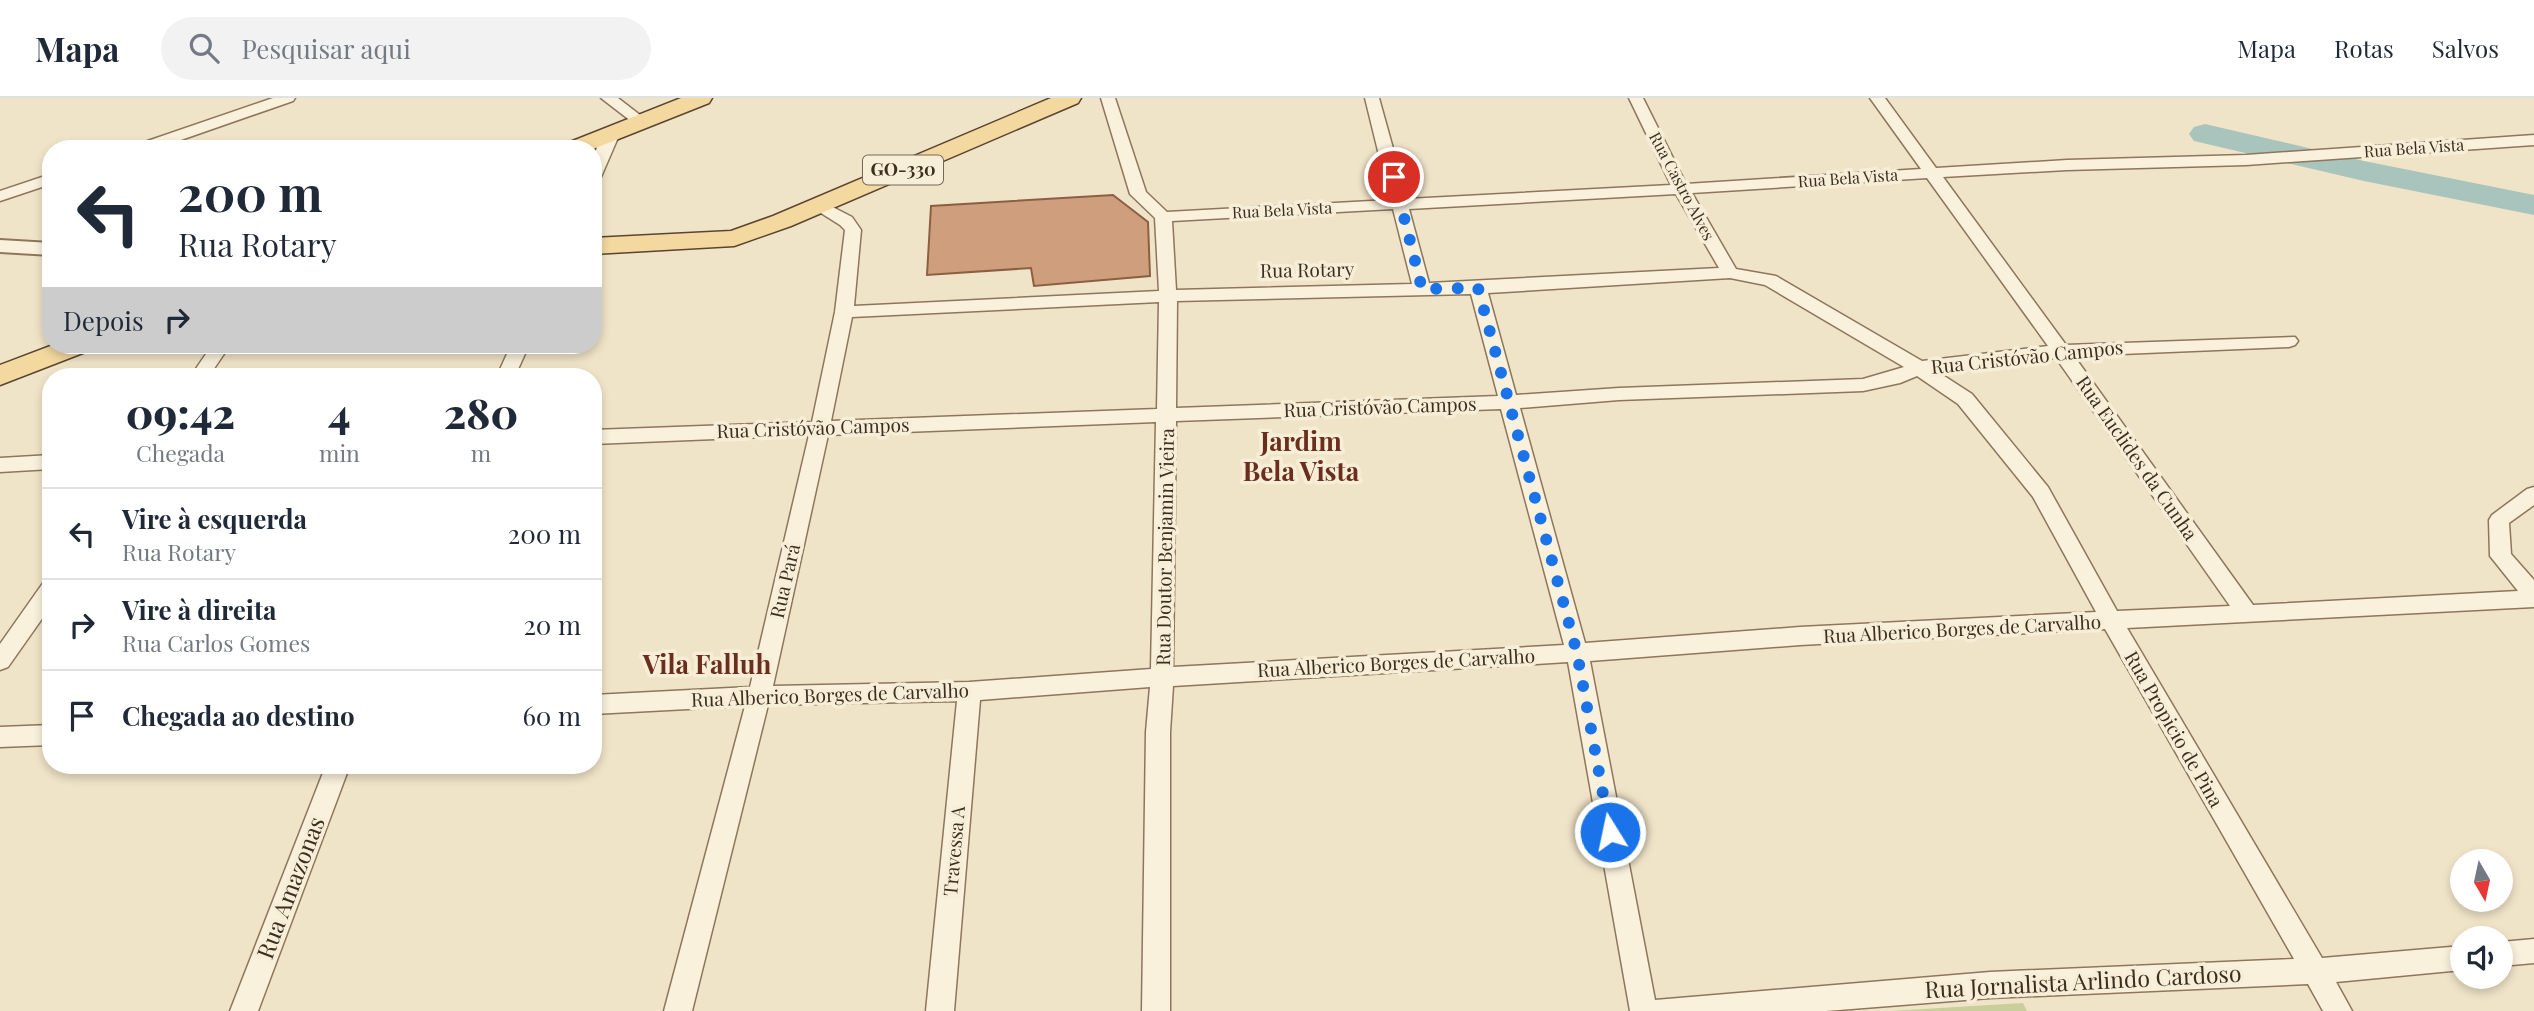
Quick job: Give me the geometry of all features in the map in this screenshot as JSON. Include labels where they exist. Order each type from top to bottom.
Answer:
[{"type":"main road","points":[[595,140],[701,98]]},
{"type":"main road","name":"GO-330","points":[[602,245],[734,238],[819,205],[1070,98]]},
{"type":"main road","points":[[0,376],[55,354]]},
{"type":"street","points":[[165,140],[288,98]]},
{"type":"street","points":[[608,98],[641,122]]},
{"type":"street","points":[[1108,98],[1138,194],[1163,217]]},
{"type":"street","points":[[1372,98],[1422,289]]},
{"type":"street","name":"Rua Castro Alves","points":[[1636,98],[1681,189],[1730,273]]},
{"type":"street","name":"Rua Euclides da Cunha","points":[[1877,98],[2248,615]]},
{"type":"street","points":[[602,156],[612,133]]},
{"type":"street","name":"Rua Bela Vista","points":[[1163,217],[1681,189],[1930,172],[2246,160],[2534,140]]},
{"type":"street","points":[[0,196],[42,182]]},
{"type":"street","name":"Rua Pará","points":[[678,1011],[759,696],[844,312],[853,230],[846,221],[819,205]]},
{"type":"street","name":"Rua Doutor Benjamin Vieira","points":[[1156,1011],[1158,733],[1162,677],[1168,415],[1168,296],[1163,217]]},
{"type":"street","points":[[1,247],[42,249]]},
{"type":"street","name":"Rua Rotary","points":[[844,312],[1168,296],[1478,288],[1730,273],[1770,280]]},
{"type":"street","name":"Rua Propicio de Pina","points":[[1770,280],[1919,368],[1965,400],[2041,492],[2112,622],[2338,1011]]},
{"type":"street","points":[[1478,288],[1577,653],[1643,1011]]},
{"type":"street","name":"Rua Cristóvão Campos","points":[[602,437],[1510,402],[1619,394],[1863,384],[1893,379],[1919,368],[2061,351],[2289,341]]},
{"type":"street","points":[[0,465],[42,463]]},
{"type":"street","points":[[2534,494],[2499,520],[2501,556],[2534,597]]},
{"type":"street","name":"Rua Alberico Borges de Carvalho","points":[[602,705],[759,696],[970,691],[1577,653],[1800,636],[2248,615],[2534,597]]},
{"type":"street","points":[[0,661],[42,602]]},
{"type":"street","name":"Travessa A","points":[[940,1011],[970,691]]},
{"type":"street","points":[[0,737],[42,735]]},
{"type":"street","name":"Rua Amazonas","points":[[244,1011],[335,774]]},
{"type":"street","points":[[2513,953],[2534,951]]},
{"type":"street","name":"Rua Jornalista Arlindo Cardoso","points":[[1662,1011],[1990,985],[2316,971],[2450,959]]},
{"type":"green space","points":[[2023,1003],[2027,1011],[1890,1011]]},
{"type":"building","points":[[1113,195],[1148,222],[1150,276],[1034,286],[1031,268],[927,275],[931,206]]},
{"type":"waterway","points":[[2205,134],[2364,171],[2534,205]]},
{"type":"district","name":"Jardim Bela Vista","points":[[1301,457]]},
{"type":"district","name":"Vila Falluh","points":[[707,665]]},
{"type":"route","points":[[1394,177],[1422,289],[1478,288],[1577,653],[1610,832]]}]
